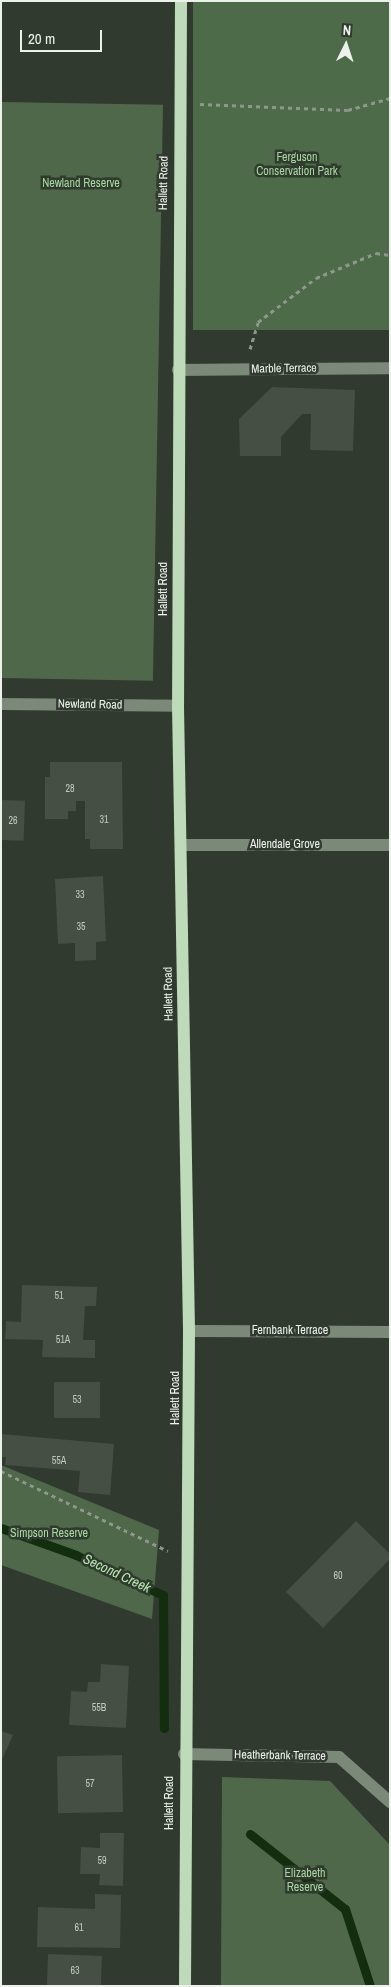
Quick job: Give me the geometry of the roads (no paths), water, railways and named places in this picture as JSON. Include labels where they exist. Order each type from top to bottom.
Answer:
[{"type":"main road","name":"Hallett Road","points":[[181,1],[179,103],[178,706],[189,1330],[189,1562],[184,1754],[185,1986]]},
{"type":"street","name":"Marble Terrace","points":[[178,370],[390,368]]},
{"type":"street","name":"Newland Road","points":[[1,704],[178,706]]},
{"type":"street","name":"Allendale Grove","points":[[180,846],[390,845]]},
{"type":"street","name":"Fernbank Terrace","points":[[189,1330],[390,1332]]},
{"type":"street","name":"Heatherbank Terrace","points":[[184,1754],[339,1757],[390,1802]]},
{"type":"waterway","name":"Second Creek","points":[[1,1528],[76,1555],[163,1595],[164,1728]]},
{"type":"waterway","name":"Second Creek","points":[[250,1834],[345,1909],[370,1986]]},
{"type":"park label","name":"Ferguson Conservation Park","points":[[297,165]]},
{"type":"park label","name":"Newland Reserve","points":[[81,184]]},
{"type":"park label","name":"Simpson Reserve","points":[[49,1534]]},
{"type":"park label","name":"Elizabeth Reserve","points":[[305,1881]]}]
